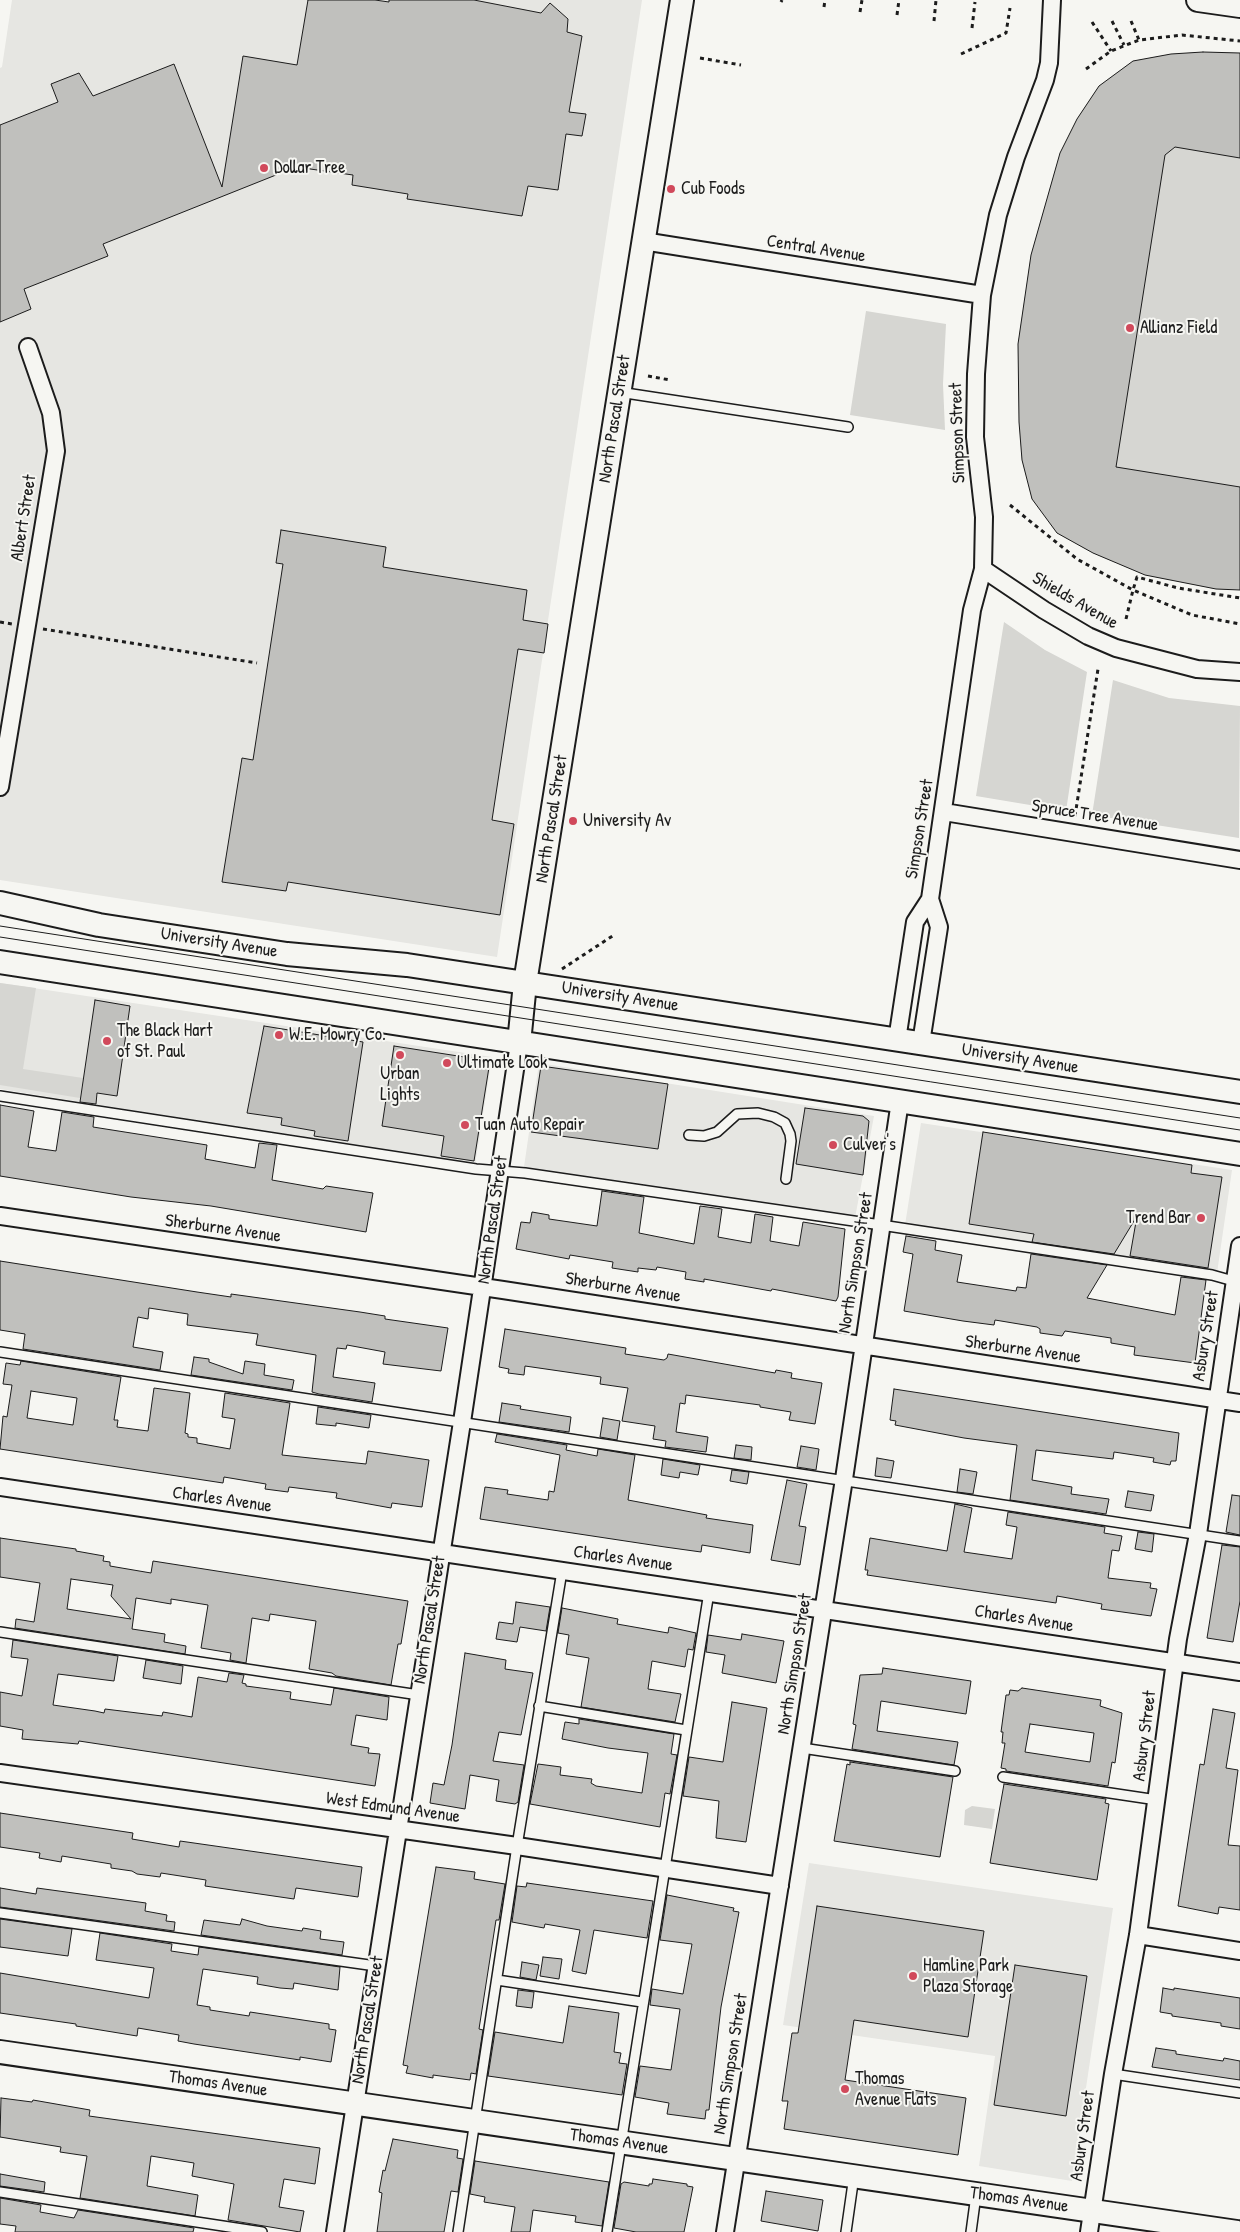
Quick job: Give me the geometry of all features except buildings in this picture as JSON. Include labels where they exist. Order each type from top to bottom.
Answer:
[{"type":"main road","name":"North Pascal Street","points":[[519,1042],[525,983],[682,0]]},
{"type":"main road","points":[[1198,0],[1240,6]]},
{"type":"main road","name":"University Avenue","points":[[0,903],[99,925],[287,954],[407,965],[1240,1092]]},
{"type":"main road","points":[[0,962],[1240,1154]]},
{"type":"main road","name":"Thomas Avenue","points":[[0,2052],[976,2194],[1091,2221],[1237,2232]]},
{"type":"street","name":"Simpson Street","points":[[897,1040],[915,922],[930,899],[972,610],[983,569],[984,517],[975,437],[976,365],[982,295],[998,215],[1016,157],[1047,71],[1052,0]]},
{"type":"street","name":"Central Avenue","points":[[644,241],[982,295]]},
{"type":"street","name":"Albert Street","points":[[0,787],[56,450],[51,413],[28,347]]},
{"type":"street","name":"Shields Avenue","points":[[983,569],[1044,610],[1088,636],[1116,648],[1197,669],[1240,672]]},
{"type":"street","name":"Spruce Tree Avenue","points":[[944,812],[1240,860]]},
{"type":"street","name":"Simpson Street","points":[[922,1043],[939,927],[930,899]]},
{"type":"street","name":"North Pascal Street","points":[[335,2232],[483,1287],[519,1042]]},
{"type":"street","name":"North Simpson Street","points":[[725,2232],[844,1479],[900,1101]]},
{"type":"street","name":"Sherburne Avenue","points":[[0,1216],[483,1287],[1240,1403]]},
{"type":"street","name":"Asbury Street","points":[[1091,2221],[1113,2074],[1138,1935],[1175,1662],[1198,1534],[1216,1399],[1237,1282],[1240,1246]]},
{"type":"street","name":"Charles Avenue","points":[[0,1487],[1240,1672]]},
{"type":"street","name":"West Edmund Avenue","points":[[0,1772],[517,1846],[780,1886]]},
{"type":"street","points":[[1138,1935],[1240,1951]]},
{"type":"lane","points":[[619,392],[848,427]]},
{"type":"lane","points":[[0,1096],[500,1171],[881,1225],[1212,1275],[1237,1282]]},
{"type":"lane","points":[[689,1135],[704,1136],[717,1132],[737,1114],[758,1113],[774,1117],[785,1122],[790,1134],[791,1141],[786,1179]]},
{"type":"lane","points":[[0,1352],[844,1479],[1240,1541]]},
{"type":"lane","points":[[458,2232],[539,1706],[562,1571]]},
{"type":"lane","points":[[607,2232],[623,2142],[642,2002],[709,1592]]},
{"type":"lane","points":[[0,1632],[419,1695]]},
{"type":"lane","points":[[539,1706],[686,1730]]},
{"type":"lane","points":[[802,1748],[955,1771]]},
{"type":"lane","points":[[1003,1777],[1157,1800]]},
{"type":"lane","points":[[0,1913],[376,1966]]},
{"type":"lane","points":[[497,1980],[642,2002]]},
{"type":"lane","points":[[1113,2074],[1240,2093]]},
{"type":"lane","points":[[846,2232],[854,2176]]},
{"type":"lane","points":[[0,2192],[262,2232]]},
{"type":"lane","points":[[971,2232],[976,2194]]},
{"type":"path","points":[[824,7],[825,0]]},
{"type":"path","points":[[860,12],[862,0]]},
{"type":"path","points":[[897,15],[899,0]]},
{"type":"path","points":[[934,21],[936,0]]},
{"type":"path","points":[[972,28],[975,2]]},
{"type":"path","points":[[961,54],[1006,33],[1010,8]]},
{"type":"path","points":[[1112,21],[1124,44]]},
{"type":"path","points":[[1131,21],[1139,40]]},
{"type":"path","points":[[1092,22],[1111,52]]},
{"type":"path","points":[[1086,69],[1124,44],[1139,40],[1182,34],[1240,41]]},
{"type":"path","points":[[700,58],[741,64]]},
{"type":"path","points":[[648,376],[670,380]]},
{"type":"path","points":[[1010,505],[1077,559],[1133,590],[1192,615],[1240,624]]},
{"type":"path","points":[[1126,619],[1137,577],[1178,588],[1240,598]]},
{"type":"path","points":[[0,622],[257,663]]},
{"type":"path","points":[[1074,816],[1098,669]]},
{"type":"path","points":[[560,970],[614,935]]},
{"type":"shaded area","points":[[12,0],[642,0],[497,957],[0,880],[0,68],[2,67]]},
{"type":"shaded area","name":"Allianz Field","points":[[1203,52],[1240,53],[1240,590],[1216,589],[1145,575],[1093,553],[1057,533],[1032,499],[1022,460],[1019,422],[1018,344],[1031,255],[1060,153],[1077,119],[1099,86],[1133,61],[1171,54]]},
{"type":"shaded area","points":[[866,311],[946,324],[943,384],[945,430],[850,415]]},
{"type":"shaded area","points":[[1004,622],[1045,650],[1087,672],[1066,811],[976,796]]},
{"type":"shaded area","points":[[1113,680],[1169,698],[1240,706],[1239,838],[1092,815]]},
{"type":"shaded area","points":[[0,983],[492,1057],[475,1165],[0,1089]]},
{"type":"shaded area","points":[[0,983],[36,988],[23,1069],[83,1078],[80,1098],[0,1085]]},
{"type":"shaded area","points":[[539,1063],[874,1116],[855,1218],[524,1167]]},
{"type":"shaded area","points":[[921,1123],[1232,1170],[1217,1273],[905,1225]]},
{"type":"shaded area","points":[[972,1806],[995,1809],[992,1829],[964,1825],[965,1810]]},
{"type":"shaded area","points":[[809,1863],[1113,1908],[1072,2181],[979,2166],[995,2056],[783,2025]]},
{"type":"tram line","points":[[0,926],[1240,1118]]},
{"type":"tram line","points":[[0,937],[1240,1130]]},
{"type":"place","name":"Dollar Tree","points":[[264,168]]},
{"type":"place","name":"Cub Foods","points":[[671,189]]},
{"type":"place","name":"Allianz Field","points":[[1130,328]]},
{"type":"place","name":"University Av","points":[[573,821]]},
{"type":"place","name":"W.E. Mowry Co.","points":[[279,1035]]},
{"type":"place","name":"The Black Hart of St. Paul","points":[[107,1041]]},
{"type":"place","name":"Urban Lights","points":[[400,1055]]},
{"type":"place","name":"Ultimate Look","points":[[447,1063]]},
{"type":"place","name":"Tuan Auto Repair","points":[[465,1125]]},
{"type":"place","name":"Culver's","points":[[833,1145]]},
{"type":"place","name":"Trend Bar","points":[[1201,1218]]},
{"type":"place","name":"Hamline Park Plaza Storage","points":[[913,1976]]},
{"type":"place","name":"Thomas Avenue Flats","points":[[845,2089]]}]
